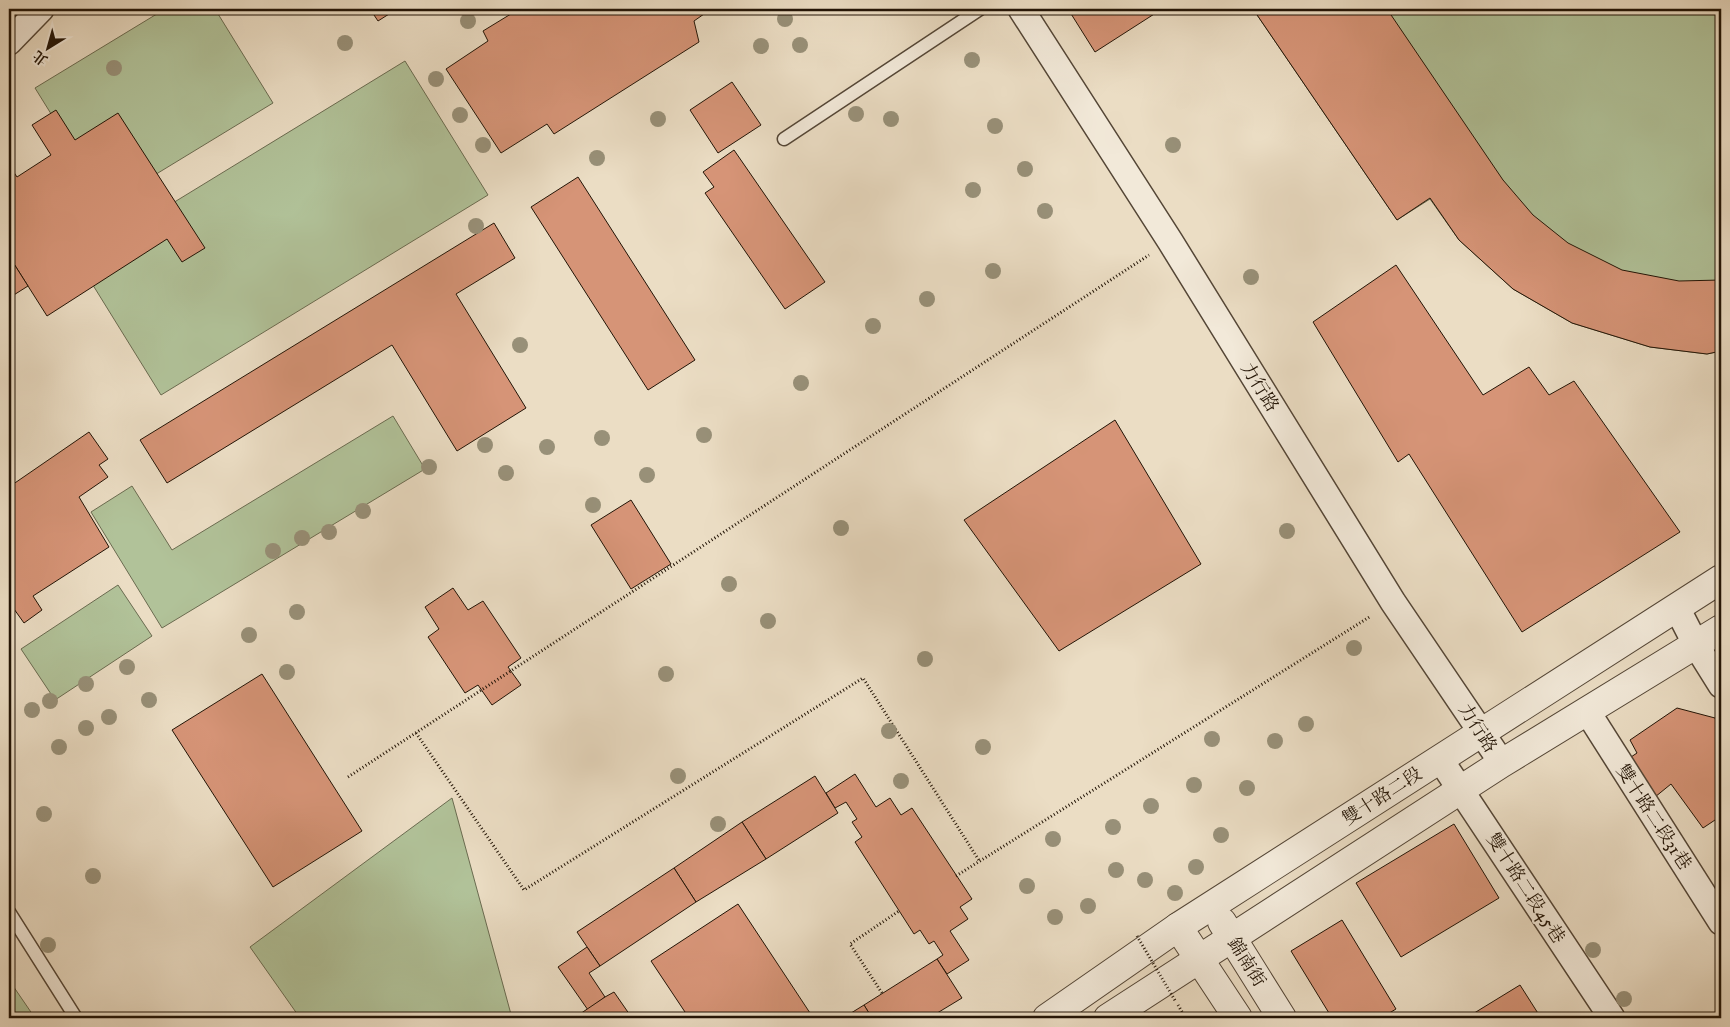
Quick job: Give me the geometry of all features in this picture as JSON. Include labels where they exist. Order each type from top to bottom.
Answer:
[{"type":"street","points":[[9,42],[41,9]]},
{"type":"street","name":"力行路","points":[[1021,9],[1170,241],[1392,602],[1502,764]]},
{"type":"street","name":"雙十路二段","points":[[1047,1018],[1178,927],[1721,579]]},
{"type":"street","points":[[1677,608],[1696,645],[1721,685]]},
{"type":"street","points":[[1108,1018],[1502,764],[1721,629]]},
{"type":"street","name":"雙十路二段31巷","points":[[1587,712],[1721,922]]},
{"type":"street","name":"雙十路二段45巷","points":[[1440,759],[1612,1018]]},
{"type":"street","name":"錦南街","points":[[1211,906],[1282,1018]]},
{"type":"street","points":[[1178,927],[1238,1018]]},
{"type":"lane","points":[[784,139],[980,9]]},
{"type":"lane","points":[[9,912],[76,1018]]},
{"type":"path","points":[[348,777],[1170,241]]},
{"type":"path","points":[[956,876],[1392,602]]},
{"type":"path","points":[[416,733],[524,890],[863,678],[980,862]]},
{"type":"path","points":[[882,993],[850,944],[899,911]]},
{"type":"path","points":[[1137,936],[1185,1017]]},
{"type":"green space","points":[[165,9],[215,9],[273,103],[107,204],[35,88]]},
{"type":"green space","points":[[1253,9],[1721,9],[1721,351],[1707,354],[1650,347],[1572,323],[1513,289],[1459,240],[1430,199],[1397,220]]},
{"type":"green space","points":[[405,61],[488,195],[161,395],[78,261]]},
{"type":"green space","points":[[393,416],[425,469],[162,628],[91,512],[132,486],[172,550]]},
{"type":"green space","points":[[118,585],[152,636],[55,700],[21,649]]},
{"type":"green space","points":[[452,798],[512,1018],[300,1018],[250,947]]},
{"type":"green space","points":[[9,980],[35,1018],[9,1018]]},
{"type":"building","points":[[370,9],[397,9],[378,21]]},
{"type":"building","points":[[519,9],[702,9],[704,14],[694,21],[699,42],[554,134],[547,124],[501,153],[446,69],[488,41],[483,31]]},
{"type":"building","points":[[1068,9],[1162,9],[1095,52]]},
{"type":"building","points":[[1253,9],[1387,9],[1503,180],[1533,215],[1568,243],[1622,270],[1679,281],[1721,280],[1721,351],[1707,354],[1650,347],[1572,323],[1513,289],[1459,240],[1430,198],[1397,220]]},
{"type":"building","points":[[732,82],[761,125],[718,153],[690,110]]},
{"type":"building","points":[[56,110],[75,140],[118,113],[205,248],[182,262],[167,239],[47,316],[9,256],[9,165],[17,177],[51,155],[32,125]]},
{"type":"building","points":[[734,150],[825,282],[785,309],[705,193],[714,187],[703,172]]},
{"type":"building","points":[[578,177],[695,360],[648,390],[531,207]]},
{"type":"building","points":[[494,223],[515,258],[456,294],[526,408],[457,451],[392,345],[167,483],[140,440]]},
{"type":"building","points":[[9,256],[28,286],[9,298]]},
{"type":"building","points":[[1396,265],[1483,395],[1529,367],[1549,395],[1574,381],[1680,532],[1522,632],[1409,454],[1398,462],[1313,322]]},
{"type":"building","points":[[1115,420],[1201,564],[1059,651],[964,520]]},
{"type":"building","points":[[89,432],[108,459],[99,465],[108,477],[79,497],[109,547],[33,596],[42,610],[24,623],[14,609],[9,613],[9,540],[13,537],[9,530],[9,487]]},
{"type":"building","points":[[631,500],[671,564],[631,589],[591,525]]},
{"type":"building","points":[[453,588],[468,610],[483,601],[521,658],[508,667],[521,685],[492,705],[478,685],[465,693],[428,637],[439,629],[425,607]]},
{"type":"building","points":[[262,674],[362,831],[273,887],[172,730]]},
{"type":"building","points":[[1677,708],[1715,718],[1721,728],[1721,816],[1703,828],[1671,784],[1655,797],[1628,759],[1637,753],[1630,740]]},
{"type":"building","points":[[855,774],[876,807],[890,798],[901,815],[912,808],[972,899],[960,907],[968,919],[950,931],[969,960],[947,974],[937,959],[943,955],[934,941],[929,944],[920,930],[914,934],[855,842],[862,837],[852,822],[857,819],[846,802],[835,808],[826,793]]},
{"type":"building","points":[[815,776],[838,813],[766,859],[742,822]]},
{"type":"building","points":[[742,822],[766,859],[696,902],[674,868]]},
{"type":"building","points":[[1454,824],[1499,898],[1401,957],[1356,883]]},
{"type":"building","points":[[674,868],[696,902],[600,966],[577,932]]},
{"type":"building","points":[[738,904],[812,1016],[809,1018],[689,1018],[651,961]]},
{"type":"building","points":[[1342,920],[1396,1009],[1381,1018],[1332,1018],[1291,951]]},
{"type":"building","points":[[587,947],[600,966],[589,973],[605,997],[588,1010],[558,967]]},
{"type":"building","points":[[937,959],[962,998],[929,1018],[872,1018],[864,1005]]},
{"type":"building","points":[[1520,985],[1541,1018],[1473,1018],[1471,1015]]},
{"type":"building","points":[[614,992],[632,1018],[574,1018],[605,997]]},
{"type":"building","points":[[864,1005],[872,1018],[843,1018]]}]
